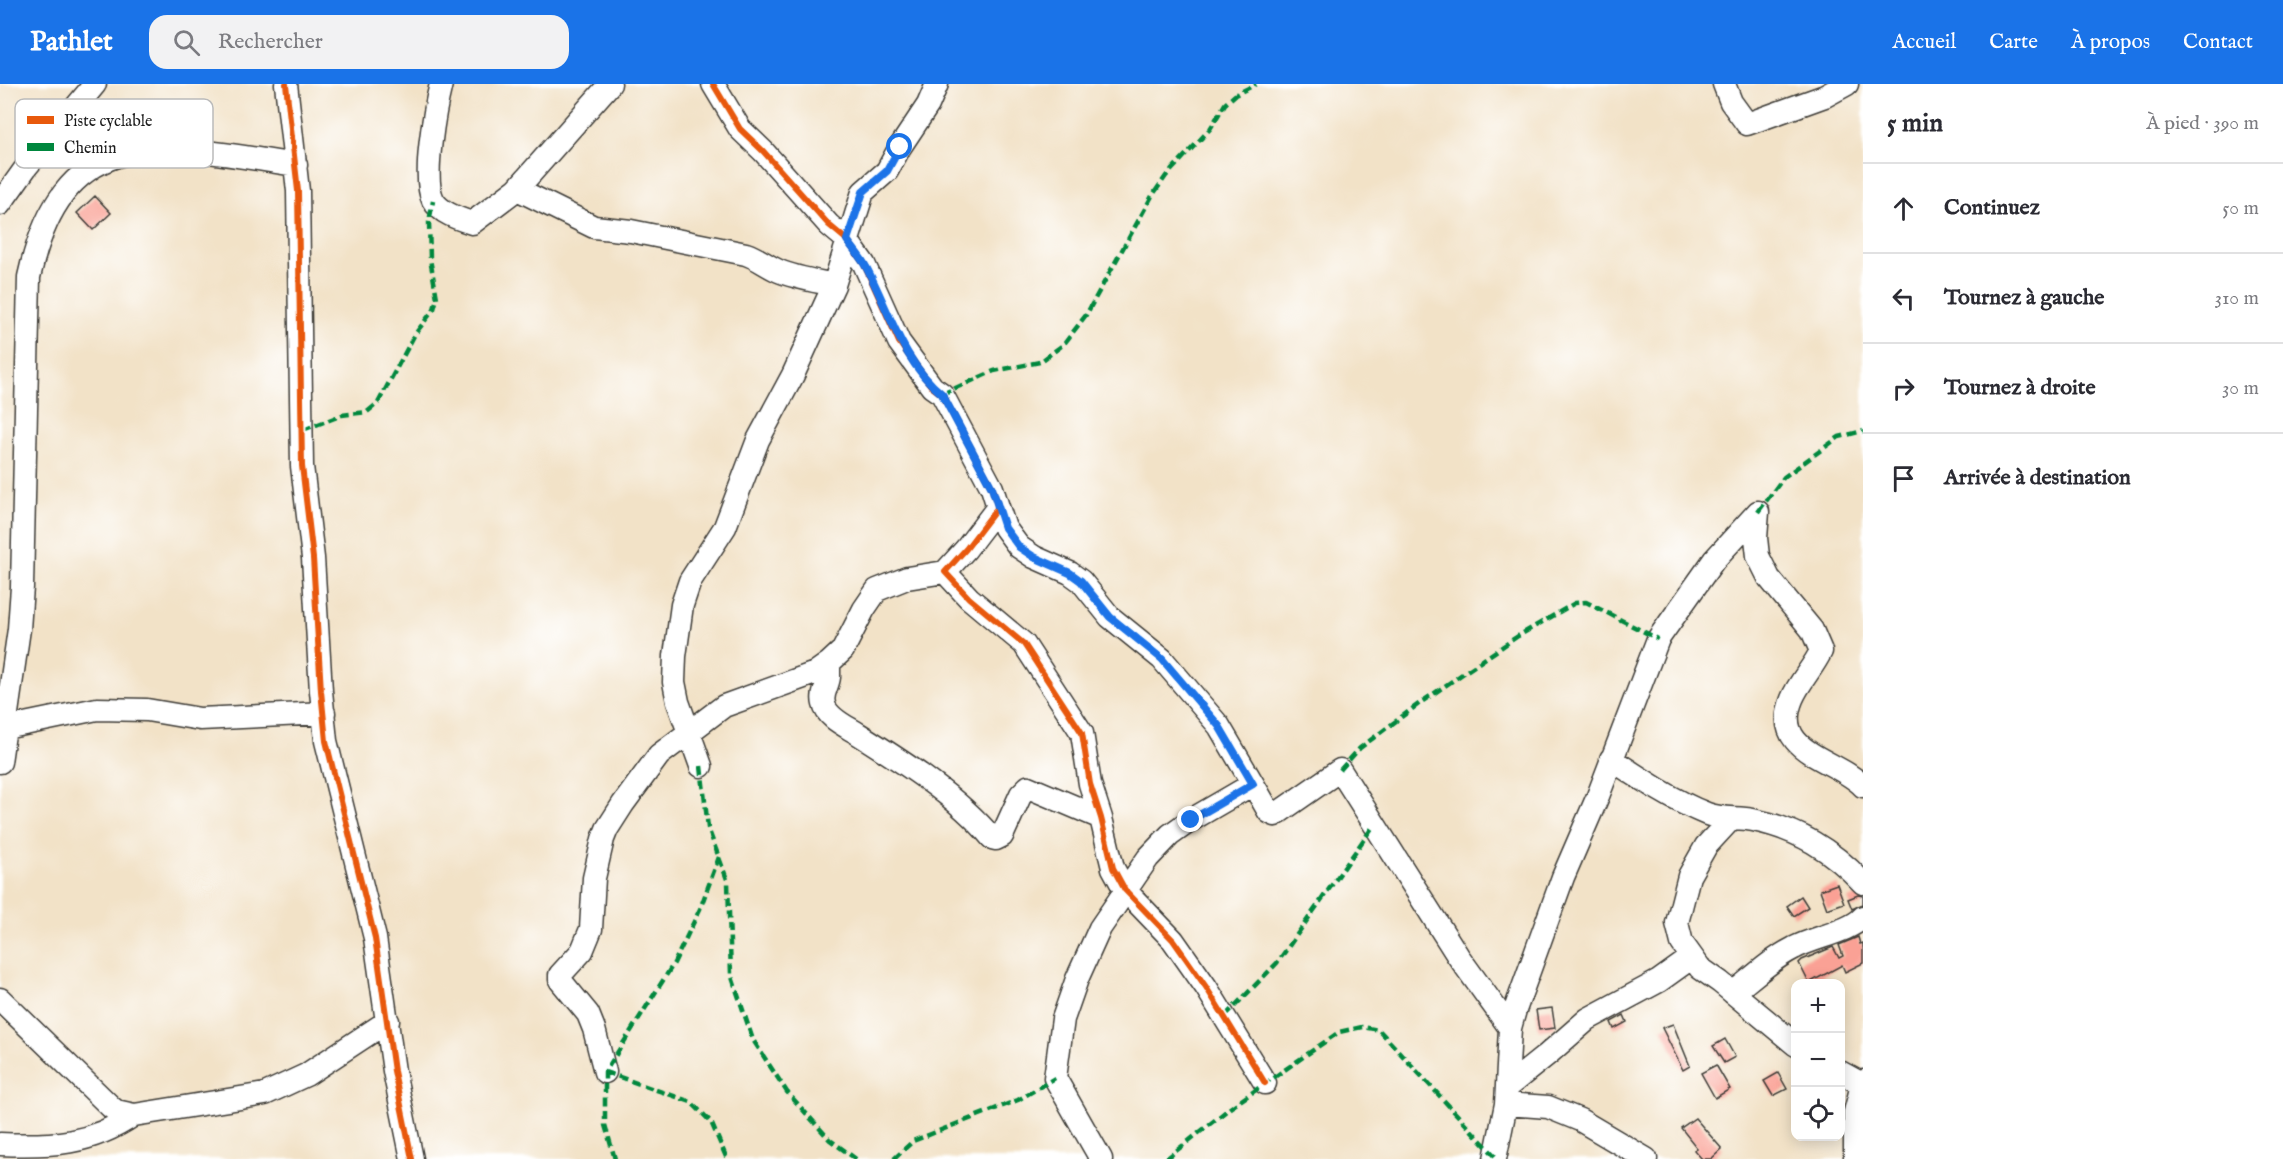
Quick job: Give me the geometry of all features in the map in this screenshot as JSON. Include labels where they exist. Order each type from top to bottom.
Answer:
[{"type":"street","points":[[83,99],[95,84]]},
{"type":"street","points":[[286,84],[299,209],[298,294],[303,430],[302,466],[313,558],[326,741],[375,938],[394,1071],[412,1159]]},
{"type":"street","points":[[441,84],[431,136],[429,185],[433,201],[458,219],[472,223],[517,189],[610,84]]},
{"type":"street","points":[[713,84],[740,129],[763,151],[829,225],[847,240],[864,264],[899,342],[932,387],[942,394],[992,488],[1005,528],[1019,547],[1081,581],[1110,617],[1162,659],[1219,726],[1269,812],[1275,815],[1340,770],[1458,956],[1509,1028]]},
{"type":"street","points":[[701,766],[678,702],[674,682],[682,605],[690,581],[725,528],[759,440],[793,375],[834,285],[863,192],[887,171],[928,105],[937,84]]},
{"type":"street","points":[[1724,84],[1731,102],[1747,124],[1825,96],[1846,84]]},
{"type":"street","points":[[213,153],[296,165]]},
{"type":"street","points":[[0,174],[20,168]]},
{"type":"street","points":[[0,204],[26,168]]},
{"type":"street","points":[[0,762],[19,629],[22,587],[28,277],[45,223],[72,183],[88,168]]},
{"type":"street","points":[[517,189],[594,227],[631,231],[746,254],[761,259],[776,270],[789,275],[834,285]]},
{"type":"street","points":[[605,1072],[588,1014],[560,980],[560,975],[582,951],[591,929],[594,878],[603,839],[623,804],[659,755],[724,706],[815,673],[829,663],[843,650],[864,609],[877,590],[907,578],[945,573],[998,507]]},
{"type":"street","points":[[1495,1159],[1507,1095],[1509,1028],[1563,877],[1658,639],[1714,560],[1758,512],[1756,538],[1758,556],[1770,578],[1812,630],[1821,651],[1792,699],[1788,717],[1791,736],[1796,744],[1853,775],[1863,786]]},
{"type":"street","points":[[945,573],[969,598],[1024,644],[1082,733],[1090,784],[1113,868],[1125,890],[1173,940],[1206,987],[1265,1083]]},
{"type":"street","points":[[829,663],[829,679],[823,693],[824,705],[831,717],[878,746],[947,796],[965,810],[992,838],[1002,836],[1021,794],[1028,787],[1101,818]]},
{"type":"street","points":[[5,728],[97,710],[147,710],[192,718],[214,719],[324,713]]},
{"type":"street","points":[[1611,759],[1709,815],[1780,826],[1806,837],[1846,865],[1863,883]]},
{"type":"street","points":[[1101,1159],[1055,1078],[1063,1019],[1077,979],[1100,928],[1148,858],[1170,835],[1214,805],[1253,784]]},
{"type":"street","points":[[1730,820],[1706,846],[1689,876],[1677,923],[1682,943],[1700,968],[1791,1041]]},
{"type":"street","points":[[1734,993],[1786,952],[1815,938],[1849,928],[1863,917]]},
{"type":"street","points":[[1507,1095],[1548,1054],[1588,1019],[1659,981],[1691,958]]},
{"type":"street","points":[[0,999],[111,1107],[116,1111],[134,1115],[265,1094],[306,1074],[388,1020]]},
{"type":"street","points":[[1845,1074],[1863,1082],[1855,1112],[1857,1157]]},
{"type":"street","points":[[1507,1095],[1548,1107],[1580,1120],[1646,1159]]},
{"type":"street","points":[[0,1144],[33,1145],[73,1141],[100,1134],[134,1115]]},
{"type":"building","points":[[95,196],[111,213],[93,230],[77,213]]},
{"type":"building","points":[[1837,884],[1844,903],[1827,909],[1820,890]]},
{"type":"building","points":[[1858,895],[1863,896],[1863,904],[1852,909],[1848,899]]},
{"type":"building","points":[[1801,896],[1808,907],[1794,916],[1787,906]]},
{"type":"building","points":[[1858,937],[1860,944],[1863,943],[1863,963],[1845,972],[1842,965],[1816,979],[1807,979],[1799,963],[1833,947],[1839,958],[1843,956],[1839,945]]},
{"type":"building","points":[[1552,1008],[1555,1028],[1539,1030],[1536,1010]]},
{"type":"building","points":[[1624,1015],[1627,1022],[1614,1029],[1611,1022]]},
{"type":"building","points":[[1673,1024],[1690,1066],[1683,1070],[1662,1028]]},
{"type":"building","points":[[1725,1039],[1735,1057],[1724,1063],[1713,1046]]},
{"type":"building","points":[[1716,1065],[1730,1089],[1715,1098],[1701,1073]]},
{"type":"building","points":[[1778,1073],[1787,1089],[1773,1096],[1764,1081]]},
{"type":"building","points":[[1695,1118],[1722,1149],[1711,1159],[1702,1159],[1694,1150],[1697,1148],[1681,1128]]},
{"type":"marked path","points":[[942,394],[994,371],[1040,362],[1064,344],[1086,315],[1152,196],[1166,176],[1210,129],[1225,104],[1235,95],[1256,84]]},
{"type":"marked path","points":[[303,430],[342,415],[367,412],[378,403],[415,334],[434,309],[437,298],[430,259],[429,222],[433,201]]},
{"type":"marked path","points":[[1758,512],[1784,477],[1839,437],[1863,431]]},
{"type":"marked path","points":[[1340,770],[1360,748],[1420,703],[1518,636],[1575,603],[1586,602],[1658,639]]},
{"type":"marked path","points":[[701,766],[708,828],[728,882],[731,974],[753,1040],[787,1092],[830,1140],[856,1159]]},
{"type":"marked path","points":[[1225,1016],[1277,963],[1374,825]]},
{"type":"marked path","points":[[615,1159],[605,1125],[605,1072],[674,963],[700,909],[719,857]]},
{"type":"marked path","points":[[1166,1159],[1230,1108],[1339,1032],[1362,1027],[1379,1030],[1495,1156]]},
{"type":"marked path","points":[[605,1072],[691,1102],[711,1122],[727,1159]]},
{"type":"marked path","points":[[894,1159],[913,1141],[1018,1100],[1055,1078]]},
{"type":"cycle path","points":[[286,84],[298,191],[302,466],[313,558],[326,741],[375,938],[394,1071],[412,1159]]},
{"type":"cycle path","points":[[713,84],[740,129],[763,151],[829,225],[847,240],[864,264],[899,342],[932,387],[942,394],[992,488],[998,507],[945,572],[969,598],[1024,644],[1082,733],[1090,784],[1113,868],[1125,890],[1173,940],[1206,987],[1265,1083]]},
{"type":"route","points":[[900,147],[887,171],[863,192],[847,240],[864,264],[899,342],[932,387],[942,394],[992,488],[1005,528],[1019,547],[1081,581],[1110,617],[1162,659],[1219,726],[1253,784],[1191,820]]}]
